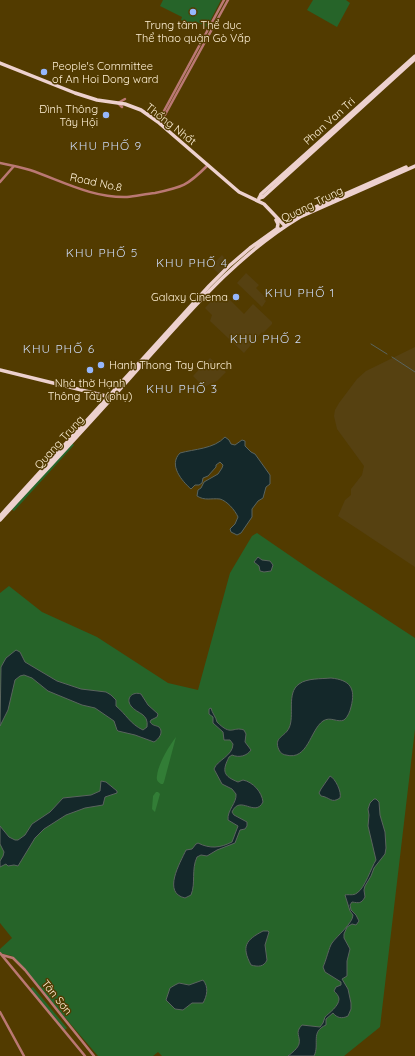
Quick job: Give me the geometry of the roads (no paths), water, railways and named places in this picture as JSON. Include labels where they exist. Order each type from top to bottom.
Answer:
[{"type":"main road","points":[[258,200],[415,56]]},
{"type":"main road","points":[[377,92],[415,59]]},
{"type":"main road","name":"Thống Nhất","points":[[0,63],[75,93],[97,100],[125,104],[141,110],[159,123],[245,195],[264,204],[283,226]]},
{"type":"main road","name":"Quang Trung","points":[[225,273],[283,226],[304,212],[415,165]]},
{"type":"main road","name":"Thống Nhất","points":[[271,211],[276,220],[283,226]]},
{"type":"main road","points":[[276,220],[278,224],[277,229]]},
{"type":"main road","name":"Quang Trung","points":[[0,516],[35,480],[211,287],[250,248],[283,226]]},
{"type":"main road","points":[[0,370],[110,397]]},
{"type":"main road","name":"Quang Trung","points":[[0,520],[5,512]]},
{"type":"street","points":[[159,123],[224,0]]},
{"type":"street","points":[[159,123],[228,0]]},
{"type":"street","points":[[122,107],[121,104],[118,103],[125,99]]},
{"type":"street","name":"Road No.8","points":[[0,163],[34,171],[75,188],[110,196],[125,197],[148,194],[183,186],[193,180],[208,165]]},
{"type":"street","points":[[0,182],[14,166]]},
{"type":"street","name":"Tân Sơn","points":[[1,954],[15,960],[94,1056]]},
{"type":"street","name":"Tân Sơn","points":[[1,954],[85,1056]]},
{"type":"street","points":[[10,965],[10,960],[15,960]]},
{"type":"street","points":[[27,986],[31,986],[33,981]]},
{"type":"street","points":[[0,1012],[24,1056]]},
{"type":"street","points":[[66,1032],[69,1032],[71,1028]]},
{"type":"street","points":[[71,1040],[72,1035],[76,1035]]},
{"type":"water","points":[[225,437],[231,444],[235,445],[242,440],[245,441],[245,446],[255,454],[270,475],[270,484],[266,487],[263,498],[258,501],[252,509],[252,517],[241,533],[237,535],[231,532],[230,529],[235,524],[238,517],[230,506],[220,499],[205,499],[197,496],[198,490],[204,482],[218,474],[223,465],[220,462],[216,465],[208,476],[203,478],[202,483],[195,485],[191,489],[180,477],[175,463],[180,453],[210,446]]},
{"type":"water","points":[[258,557],[262,560],[270,561],[273,565],[271,571],[260,571],[259,566],[254,562]]},
{"type":"water","points":[[16,650],[20,652],[25,662],[57,681],[81,689],[106,692],[111,695],[116,700],[116,706],[131,722],[143,730],[147,727],[146,719],[142,714],[133,709],[129,703],[129,698],[133,694],[141,694],[148,705],[158,714],[157,717],[150,722],[159,727],[161,731],[158,739],[154,742],[118,731],[114,721],[95,708],[82,705],[48,691],[32,678],[24,675],[15,680],[8,710],[0,726],[1,667],[6,658]]},
{"type":"water","points":[[331,678],[347,683],[352,690],[353,695],[351,709],[348,716],[342,721],[328,719],[323,721],[304,749],[293,756],[282,754],[279,750],[277,742],[287,731],[291,723],[292,699],[295,688],[302,682],[314,679]]},
{"type":"water","points":[[211,708],[217,722],[226,729],[244,730],[246,734],[245,742],[251,750],[243,756],[232,755],[229,757],[225,766],[225,772],[229,778],[233,780],[238,782],[243,780],[247,781],[253,785],[259,791],[263,802],[256,808],[243,805],[235,807],[232,812],[234,815],[247,822],[247,826],[245,829],[240,830],[235,843],[217,850],[207,856],[201,855],[197,857],[194,867],[191,895],[185,898],[178,895],[174,884],[177,870],[186,850],[192,849],[198,843],[215,847],[223,846],[232,842],[238,826],[228,820],[236,794],[232,789],[222,784],[214,769],[218,763],[228,755],[233,744],[230,740],[224,740],[223,732],[213,723],[213,717],[209,714],[209,709]]},
{"type":"water","points":[[330,776],[336,782],[340,792],[340,798],[337,800],[332,800],[321,796],[319,793]]},
{"type":"water","points":[[101,781],[106,782],[117,791],[117,793],[105,797],[103,805],[85,808],[66,815],[44,829],[35,838],[18,866],[8,866],[6,864],[0,867],[0,861],[4,852],[0,844],[0,826],[9,837],[18,840],[25,835],[32,824],[50,812],[63,798],[91,795],[100,791]]},
{"type":"water","points":[[374,799],[379,802],[380,815],[385,832],[385,854],[374,868],[365,886],[364,899],[356,903],[352,902],[350,905],[351,910],[359,921],[356,925],[352,924],[347,927],[353,915],[350,911],[345,895],[357,893],[360,890],[376,860],[368,826],[368,809],[370,803]]},
{"type":"water","points":[[347,927],[344,938],[350,949],[347,961],[347,976],[342,979],[348,989],[351,1003],[351,1009],[348,1016],[342,1018],[333,1013],[326,1019],[326,1025],[318,1031],[316,1039],[316,1052],[314,1056],[288,1056],[298,1046],[298,1030],[302,1025],[320,1027],[325,1017],[336,1007],[339,1002],[339,999],[334,991],[336,987],[341,985],[341,982],[325,972],[323,967],[332,943]]},
{"type":"water","points":[[263,931],[269,932],[265,945],[267,960],[260,966],[251,965],[246,953],[247,944],[253,937]]},
{"type":"water","points":[[203,980],[207,992],[203,1003],[192,1003],[183,1010],[175,1009],[166,1000],[170,988],[175,985],[179,983],[189,985]]},
{"type":"waterway","points":[[371,344],[387,354]]},
{"type":"waterway","points":[[392,357],[415,372]]},
{"type":"place","name":"Trung tâm Thể dục Thể thao quận Gò Vấp","points":[[193,12]]},
{"type":"place","name":"People's Committee of An Hoi Dong ward","points":[[44,72]]},
{"type":"place","name":"Đình Thông Tây Hội","points":[[106,115]]},
{"type":"place","name":"Galaxy Cinema","points":[[236,297]]},
{"type":"place","name":"Hanh Thong Tay Church","points":[[101,365]]},
{"type":"place","name":"Nhà thờ Hạnh Thông Tây (phụ)","points":[[90,370]]},
{"type":"district","name":"KHU PHỐ 9","points":[[106,145]]},
{"type":"district","name":"KHU PHỐ 5","points":[[102,252]]},
{"type":"district","name":"KHU PHỐ 4","points":[[192,262]]},
{"type":"district","name":"KHU PHỐ 1","points":[[300,292]]},
{"type":"district","name":"KHU PHỐ 2","points":[[266,338]]},
{"type":"district","name":"KHU PHỐ 6","points":[[59,348]]},
{"type":"district","name":"KHU PHỐ 3","points":[[182,388]]}]
